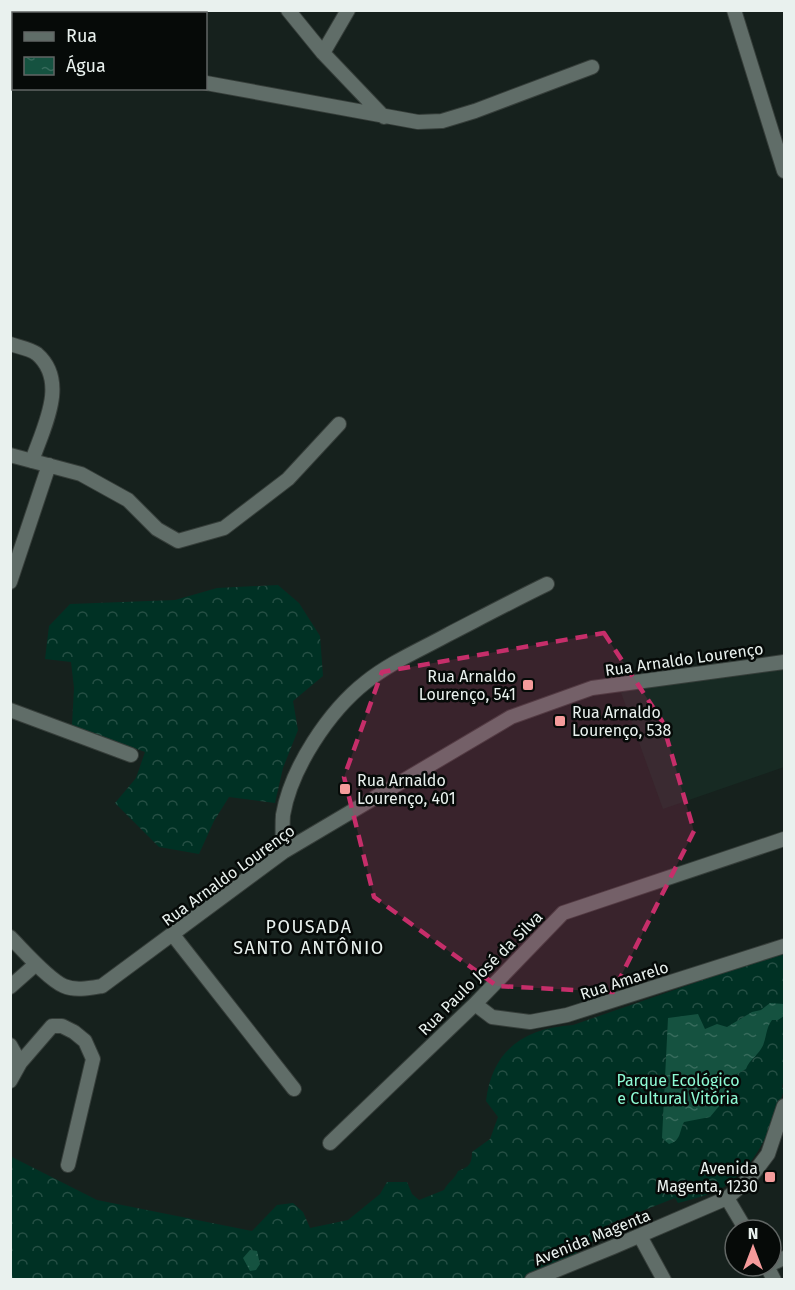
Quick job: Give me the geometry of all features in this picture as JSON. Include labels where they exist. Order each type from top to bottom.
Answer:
[{"type":"street","points":[[288,10],[323,53],[384,117]]},
{"type":"street","points":[[323,53],[348,10]]},
{"type":"street","points":[[734,10],[784,171]]},
{"type":"street","points":[[207,83],[384,117],[418,122],[442,121],[592,67]]},
{"type":"street","points":[[10,344],[35,352],[48,366],[54,386],[51,404],[32,461]]},
{"type":"street","points":[[10,455],[81,474],[128,500],[157,529],[178,541],[224,528],[288,479],[339,424]]},
{"type":"street","points":[[10,582],[49,465]]},
{"type":"street","points":[[283,852],[283,816],[292,783],[310,747],[342,706],[366,681],[405,657],[498,607],[547,584]]},
{"type":"street","name":"Rua Arnaldo Lourenço","points":[[10,937],[36,964],[64,986],[83,989],[102,986],[283,852],[511,717],[592,688],[784,662]]},
{"type":"street","points":[[10,710],[131,755]]},
{"type":"street","name":"Rua Paulo José da Silva","points":[[330,1143],[475,1004],[564,913],[784,839]]},
{"type":"street","points":[[173,935],[294,1089]]},
{"type":"street","name":"Rua Amarelo","points":[[475,1004],[492,1017],[530,1022],[567,1015],[784,946]]},
{"type":"street","points":[[10,987],[36,964]]},
{"type":"street","points":[[10,1082],[20,1063],[52,1026],[62,1026],[85,1041],[93,1059],[68,1165]]},
{"type":"street","points":[[10,1045],[20,1063]]},
{"type":"street","name":"Avenida Magenta","points":[[532,1280],[549,1277],[728,1198],[750,1178],[768,1154],[784,1106]]},
{"type":"street","points":[[768,1154],[784,1147]]},
{"type":"street","points":[[728,1198],[739,1218]]},
{"type":"street","points":[[640,1236],[664,1280]]},
{"type":"highlighted area","points":[[604,633],[662,721],[694,831],[613,992],[497,986],[374,897],[344,777],[382,672]]},
{"type":"shaded area","points":[[784,670],[784,767],[663,809],[619,687]]},
{"type":"green space","points":[[278,585],[299,603],[320,636],[323,676],[293,701],[298,730],[283,768],[275,803],[229,797],[214,821],[199,854],[159,847],[115,803],[136,778],[145,752],[72,725],[74,688],[71,662],[45,659],[49,626],[70,604],[175,600],[217,588]]},
{"type":"green space","name":"Parque Ecológico e Cultural Vitória","points":[[784,952],[784,1079],[782,1087],[784,1090],[770,1128],[750,1163],[731,1182],[712,1193],[678,1203],[675,1198],[609,1224],[604,1236],[583,1246],[562,1270],[531,1279],[11,1279],[10,1156],[97,1200],[252,1231],[277,1205],[293,1203],[303,1212],[310,1228],[348,1220],[380,1194],[387,1182],[407,1182],[412,1194],[419,1200],[444,1190],[458,1171],[469,1164],[472,1152],[490,1139],[498,1117],[486,1101],[489,1083],[503,1055],[526,1037],[555,1027],[573,1025]]},
{"type":"water","points":[[770,1003],[784,1004],[784,1016],[778,1020],[772,1020],[759,1052],[746,1069],[733,1076],[720,1105],[710,1117],[684,1122],[678,1138],[669,1144],[662,1138],[668,1018],[698,1014],[705,1029],[717,1024],[727,1027]]},
{"type":"water","points":[[250,1250],[257,1251],[260,1264],[256,1270],[250,1271],[243,1258]]},
{"type":"place","name":"Rua Arnaldo Lourenço, 541","points":[[528,685]]},
{"type":"place","name":"Rua Arnaldo Lourenço, 538","points":[[560,721]]},
{"type":"place","name":"Rua Arnaldo Lourenço, 401","points":[[345,789]]},
{"type":"place","name":"Avenida Magenta, 1230","points":[[770,1177]]},
{"type":"district","name":"POUSADA SANTO ANTÔNIO","points":[[309,937]]}]
